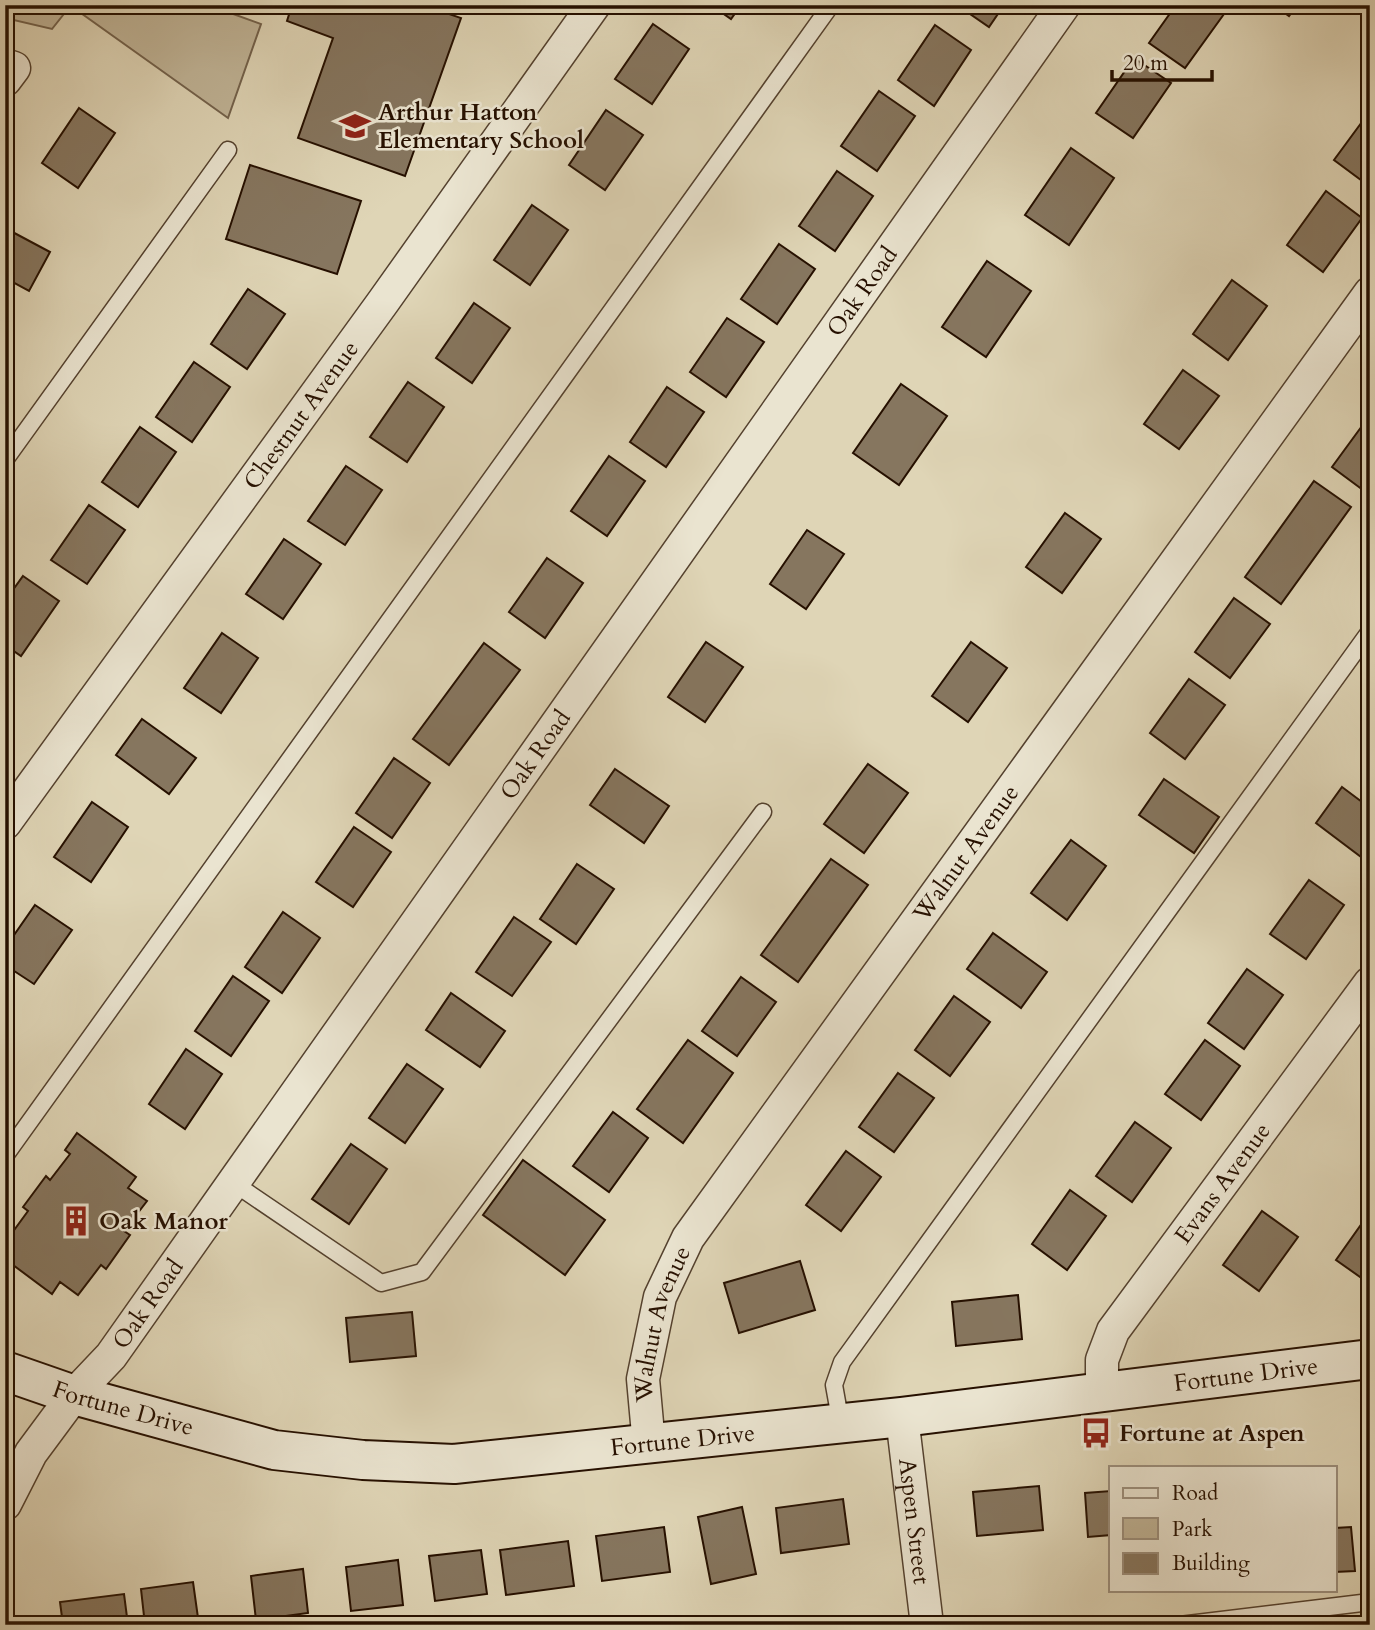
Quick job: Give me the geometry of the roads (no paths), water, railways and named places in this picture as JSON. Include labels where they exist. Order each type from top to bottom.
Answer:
[{"type":"main road","name":"Fortune Drive","points":[[5,1371],[74,1395],[274,1450],[363,1460],[454,1464],[841,1424],[1370,1359]]},
{"type":"street","name":"Chestnut Avenue","points":[[5,823],[383,302],[594,5]]},
{"type":"street","name":"Oak Road","points":[[5,1504],[31,1453],[74,1395],[111,1356],[1064,5]]},
{"type":"street","points":[[5,65],[14,68],[5,80]]},
{"type":"street","name":"Walnut Avenue","points":[[649,1445],[643,1379],[660,1297],[688,1238],[1370,293]]},
{"type":"street","name":"Evans Avenue","points":[[1102,1392],[1102,1360],[1113,1331],[1370,982]]},
{"type":"street","name":"Aspen Street","points":[[902,1417],[927,1625]]},
{"type":"lane","points":[[5,1156],[831,5]]},
{"type":"lane","points":[[5,460],[228,150]]},
{"type":"lane","points":[[841,1424],[834,1385],[842,1362],[1370,631]]},
{"type":"lane","points":[[232,1182],[381,1283],[422,1272],[762,812]]},
{"type":"lane","points":[[1180,1625],[1370,1602]]},
{"type":"place","name":"Arthur Hatton Elementary School","points":[[355,126]]},
{"type":"place","name":"Oak Manor","points":[[76,1221]]},
{"type":"place","name":"Fortune at Aspen","points":[[1096,1433]]}]
